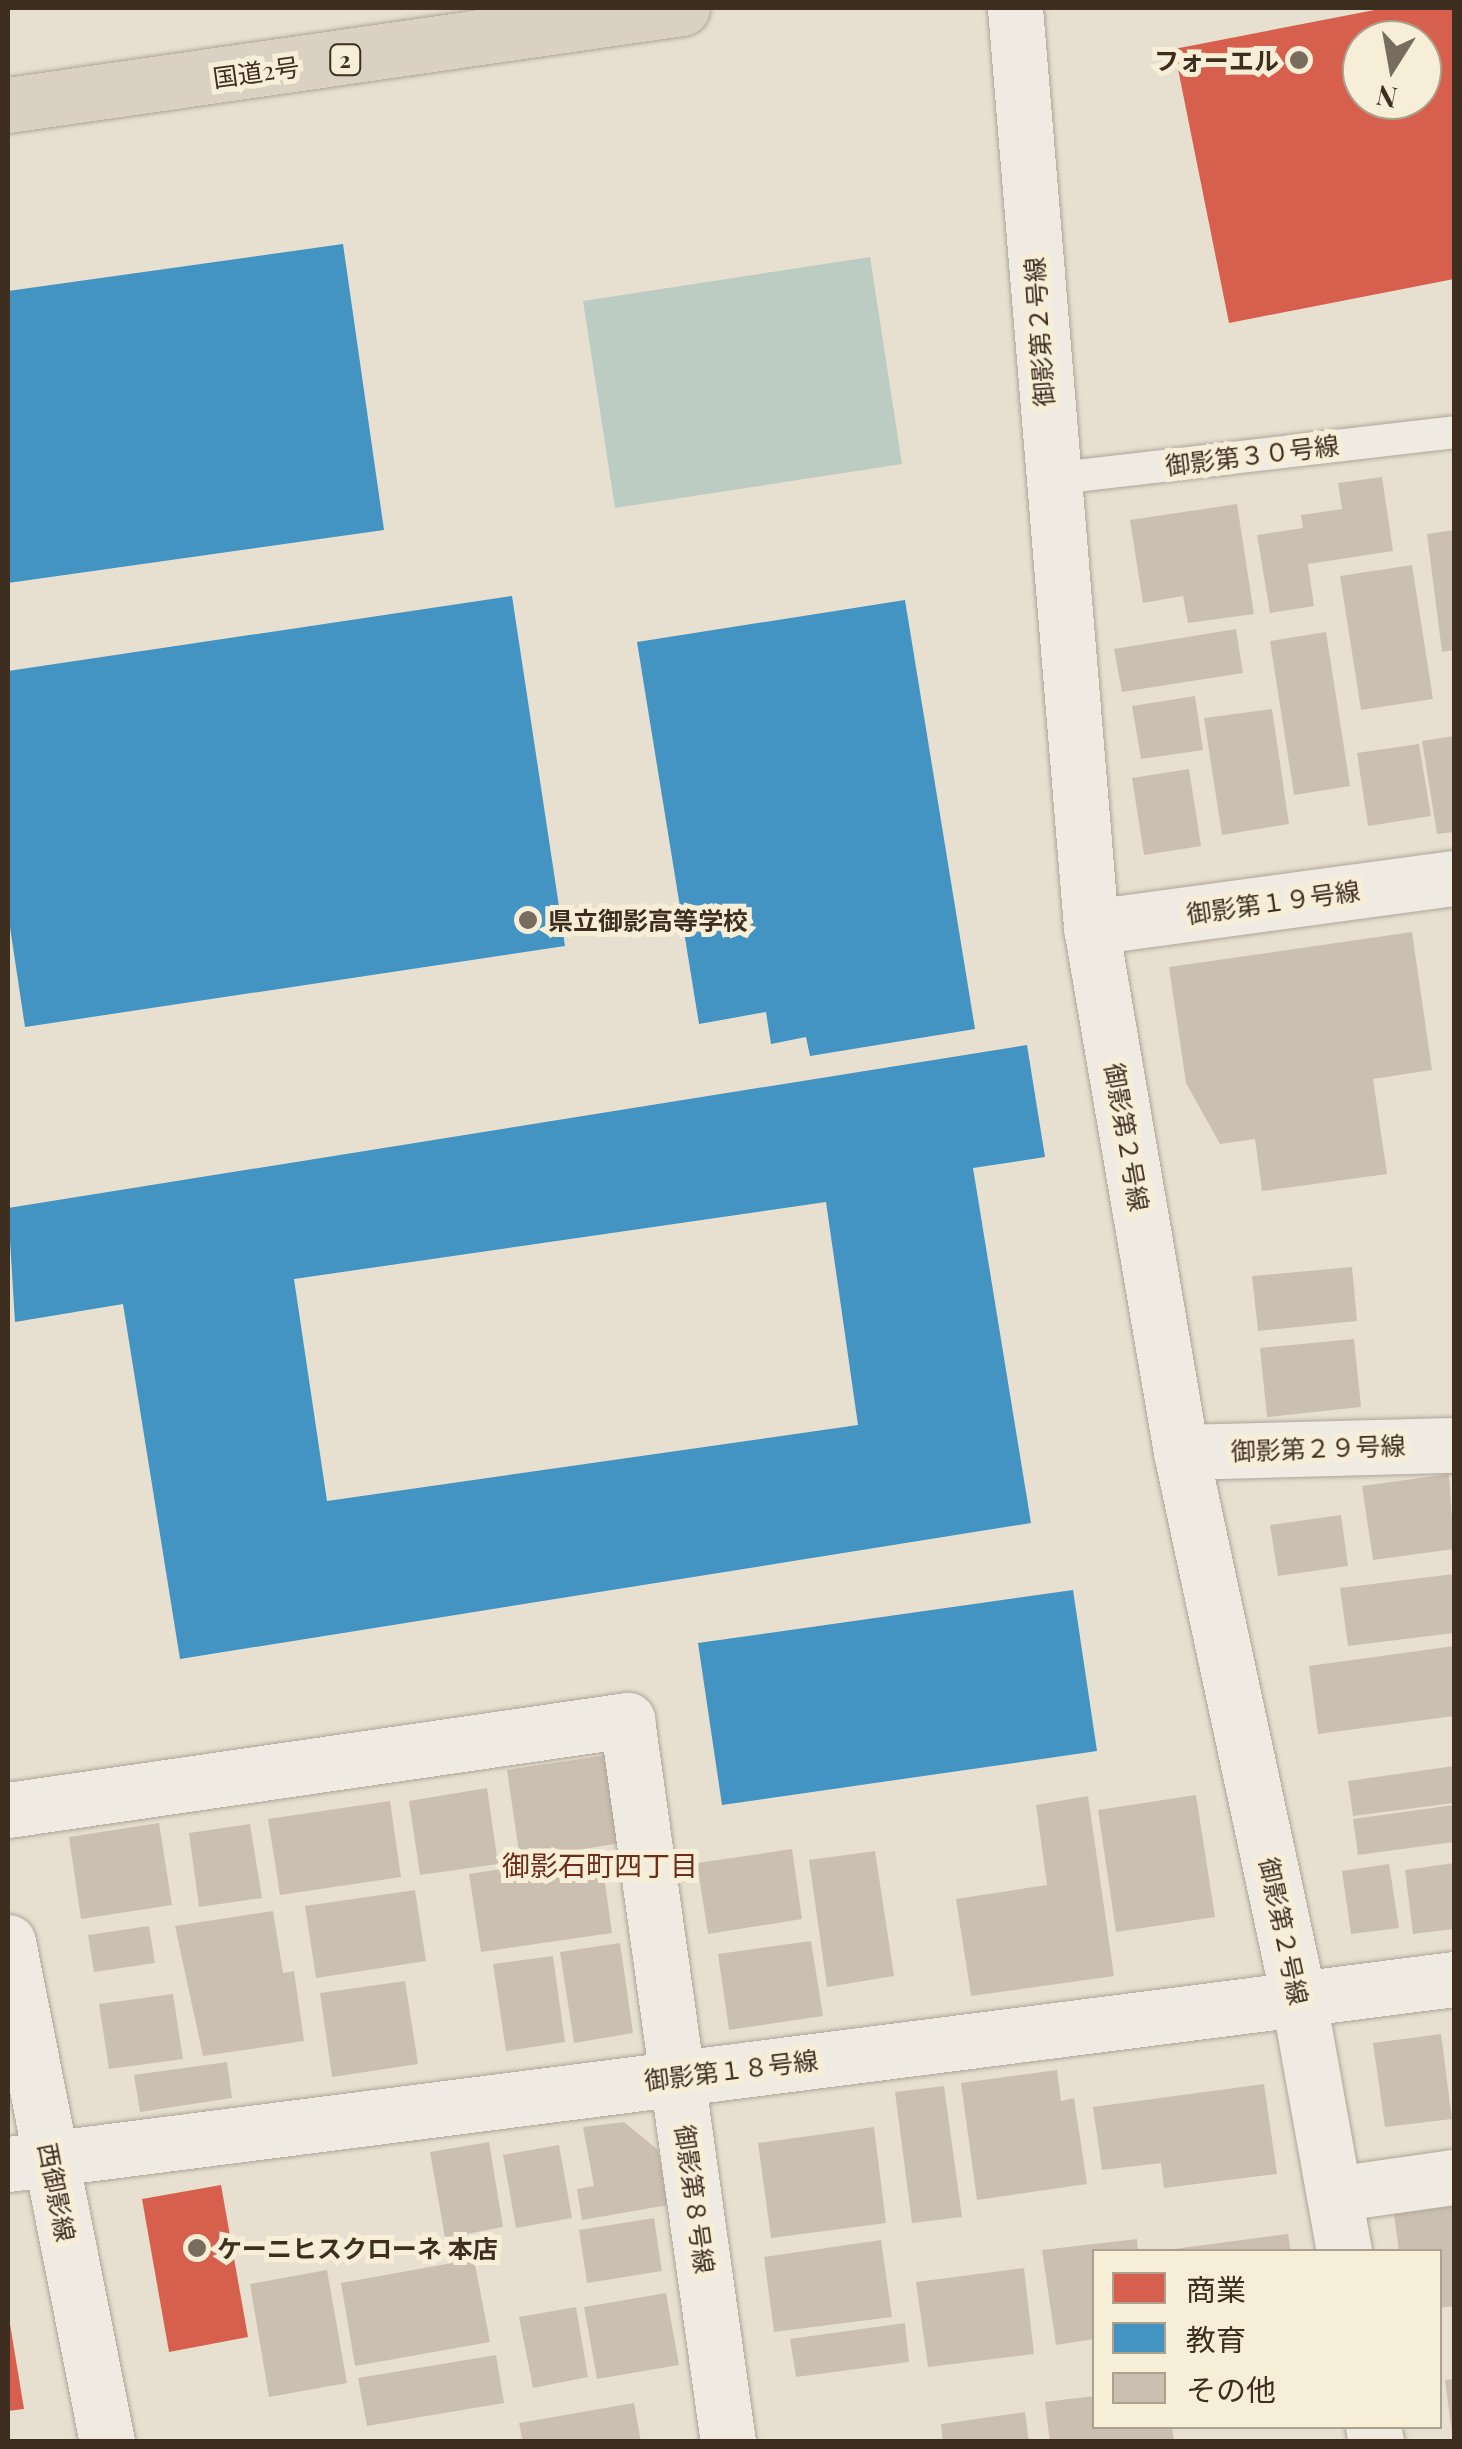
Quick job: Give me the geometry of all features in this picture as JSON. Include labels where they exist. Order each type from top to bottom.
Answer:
[{"type":"highway","name":"国道2号","points":[[8,106],[682,8]]},
{"type":"street","name":"御影第２号線","points":[[1015,8],[1050,478],[1091,927],[1181,1452],[1299,2001],[1343,2249]]},
{"type":"street","name":"御影第１９号線","points":[[1091,927],[1454,878]]},
{"type":"street","name":"御影第２９号線","points":[[1181,1452],[1454,1444]]},
{"type":"street","name":"御影第８号線","points":[[8,1810],[627,1720],[728,2442]]},
{"type":"street","name":"西御影線","points":[[8,1942],[29,2162],[107,2442]]},
{"type":"street","name":"御影第１８号線","points":[[29,2162],[1454,1979]]},
{"type":"street","points":[[1334,2194],[1454,2178]]},
{"type":"lane","name":"御影第３０号線","points":[[1050,478],[1454,432]]},
{"type":"shaded area","points":[[870,257],[902,464],[615,508],[583,301]]},
{"type":"building: 商業","points":[[1385,8],[1454,8],[1454,279],[1229,323],[1174,49]]},
{"type":"building: 商業","points":[[221,2185],[248,2337],[169,2352],[142,2199]]},
{"type":"building: 商業","points":[[8,2312],[24,2409],[8,2411]]},
{"type":"building: 教育","points":[[343,244],[384,530],[8,583],[8,291]]},
{"type":"building: 教育","points":[[512,596],[565,946],[25,1027],[8,914],[8,671]]},
{"type":"building: 教育","points":[[905,600],[975,1029],[810,1056],[806,1037],[771,1044],[766,1012],[699,1024],[637,642]]},
{"type":"building: 教育","points":[[1027,1045],[1045,1157],[973,1168],[1031,1523],[180,1659],[123,1304],[15,1322],[8,1208]],"holes":[[[826,1202],[858,1425],[327,1501],[294,1279]]]},
{"type":"building: 教育","points":[[1073,1590],[1097,1751],[722,1805],[698,1643]]},
{"type":"building: その他","points":[[1382,477],[1393,551],[1308,564],[1314,606],[1270,613],[1257,535],[1303,528],[1301,515],[1342,509],[1338,483]]},
{"type":"building: その他","points":[[1237,504],[1254,614],[1188,623],[1183,596],[1143,603],[1130,520]]},
{"type":"building: その他","points":[[1454,530],[1454,650],[1442,652],[1427,534]]},
{"type":"building: その他","points":[[1412,565],[1433,699],[1361,710],[1340,576]]},
{"type":"building: その他","points":[[1236,629],[1243,673],[1122,692],[1114,649]]},
{"type":"building: その他","points":[[1326,632],[1350,786],[1294,795],[1270,641]]},
{"type":"building: その他","points":[[1195,696],[1203,750],[1141,759],[1132,706]]},
{"type":"building: その他","points":[[1272,709],[1289,824],[1222,835],[1204,718]]},
{"type":"building: その他","points":[[1454,736],[1454,832],[1437,834],[1422,741]]},
{"type":"building: その他","points":[[1419,744],[1431,816],[1368,826],[1357,753]]},
{"type":"building: その他","points":[[1189,769],[1201,846],[1144,855],[1132,778]]},
{"type":"building: その他","points":[[1412,932],[1432,1070],[1373,1079],[1387,1174],[1262,1191],[1255,1139],[1220,1144],[1186,1083],[1169,967]]},
{"type":"building: その他","points":[[1352,1267],[1357,1321],[1258,1331],[1252,1276]]},
{"type":"building: その他","points":[[1354,1339],[1361,1407],[1267,1417],[1260,1348]]},
{"type":"building: その他","points":[[1449,1474],[1454,1549],[1373,1560],[1362,1486]]},
{"type":"building: その他","points":[[1341,1515],[1348,1566],[1278,1576],[1270,1525]]},
{"type":"building: その他","points":[[1454,1574],[1454,1633],[1348,1646],[1340,1588]]},
{"type":"building: その他","points":[[1454,1646],[1454,1716],[1318,1734],[1309,1666]]},
{"type":"building: その他","points":[[608,1755],[621,1843],[520,1859],[507,1770]]},
{"type":"building: その他","points":[[1454,1766],[1454,1803],[1353,1816],[1348,1781]]},
{"type":"building: その他","points":[[487,1788],[498,1864],[420,1875],[409,1801]]},
{"type":"building: その他","points":[[1196,1795],[1215,1917],[1116,1932],[1098,1810]]},
{"type":"building: その他","points":[[1088,1796],[1114,1976],[971,1996],[956,1899],[1047,1885],[1036,1805]]},
{"type":"building: その他","points":[[390,1801],[401,1877],[280,1895],[268,1819]]},
{"type":"building: その他","points":[[1454,1805],[1454,1842],[1358,1855],[1353,1819]]},
{"type":"building: その他","points":[[159,1823],[172,1905],[81,1919],[69,1837]]},
{"type":"building: その他","points":[[250,1824],[262,1898],[199,1907],[189,1833]]},
{"type":"building: その他","points":[[792,1849],[802,1919],[708,1934],[697,1863]]},
{"type":"building: その他","points":[[875,1851],[894,1976],[827,1987],[809,1860]]},
{"type":"building: その他","points":[[601,1854],[612,1933],[481,1952],[469,1874]]},
{"type":"building: その他","points":[[1454,1863],[1454,1929],[1413,1934],[1405,1870]]},
{"type":"building: その他","points":[[1389,1864],[1399,1928],[1351,1934],[1342,1871]]},
{"type":"building: その他","points":[[415,1890],[426,1961],[316,1978],[305,1906]]},
{"type":"building: その他","points":[[273,1911],[283,1973],[294,1971],[304,2041],[203,2056],[175,1926]]},
{"type":"building: その他","points":[[149,1926],[155,1963],[94,1972],[88,1935]]},
{"type":"building: その他","points":[[811,1941],[823,2016],[729,2030],[718,1954]]},
{"type":"building: その他","points":[[620,1943],[633,2033],[574,2043],[560,1952]]},
{"type":"building: その他","points":[[553,1956],[565,2042],[506,2051],[493,1964]]},
{"type":"building: その他","points":[[405,1981],[418,2064],[332,2077],[320,1993]]},
{"type":"building: その他","points":[[173,1994],[183,2059],[109,2069],[99,2004]]},
{"type":"building: その他","points":[[1441,2034],[1452,2119],[1385,2127],[1373,2043]]},
{"type":"building: その他","points":[[227,2062],[232,2098],[140,2112],[134,2075]]},
{"type":"building: その他","points":[[1057,2070],[1061,2101],[1074,2098],[1087,2184],[977,2200],[961,2083]]},
{"type":"building: その他","points":[[1264,2084],[1277,2174],[1164,2188],[1161,2163],[1102,2170],[1093,2107]]},
{"type":"building: その他","points":[[944,2086],[962,2217],[912,2223],[895,2092]]},
{"type":"building: その他","points":[[624,2122],[658,2150],[668,2205],[582,2220],[577,2189],[594,2186],[583,2127]]},
{"type":"building: その他","points":[[874,2127],[886,2223],[771,2238],[758,2143]]},
{"type":"building: その他","points":[[489,2142],[503,2227],[445,2238],[430,2152]]},
{"type":"building: その他","points":[[559,2145],[572,2218],[516,2228],[503,2155]]},
{"type":"building: その他","points":[[1454,2206],[1454,2306],[1442,2308],[1442,2249],[1399,2249],[1394,2214]]},
{"type":"building: その他","points":[[654,2218],[662,2271],[587,2283],[579,2230]]},
{"type":"building: その他","points":[[1288,2234],[1290,2249],[1174,2249]]},
{"type":"building: その他","points":[[1137,2239],[1138,2249],[1092,2249],[1092,2339],[1056,2345],[1042,2250]]},
{"type":"building: その他","points":[[881,2240],[892,2317],[774,2332],[764,2257]]},
{"type":"building: その他","points":[[474,2259],[490,2342],[355,2366],[341,2283]]},
{"type":"building: その他","points":[[1024,2268],[1034,2354],[928,2367],[916,2282]]},
{"type":"building: その他","points":[[327,2270],[347,2383],[269,2397],[250,2284]]},
{"type":"building: その他","points":[[666,2293],[679,2365],[597,2379],[584,2307]]},
{"type":"building: その他","points":[[576,2307],[588,2377],[533,2388],[519,2317]]},
{"type":"building: その他","points":[[905,2323],[909,2362],[796,2377],[790,2339]]},
{"type":"building: その他","points":[[496,2355],[504,2403],[367,2426],[358,2378]]},
{"type":"building: その他","points":[[1454,2379],[1454,2432],[1452,2433],[1445,2380]]},
{"type":"building: その他","points":[[1092,2396],[1092,2429],[1172,2429],[1174,2442],[1050,2442],[1045,2402]]},
{"type":"building: その他","points":[[634,2403],[641,2442],[523,2442],[519,2423]]},
{"type":"building: その他","points":[[1025,2412],[1029,2442],[943,2442],[941,2424]]},
{"type":"place","name":"フォーエル","points":[[1299,60]]},
{"type":"place","name":"県立御影高等学校","points":[[528,920]]},
{"type":"place","name":"ケーニヒスクローネ 本店","points":[[197,2248]]},
{"type":"district","name":"御影石町四丁目","points":[[600,1865]]}]
